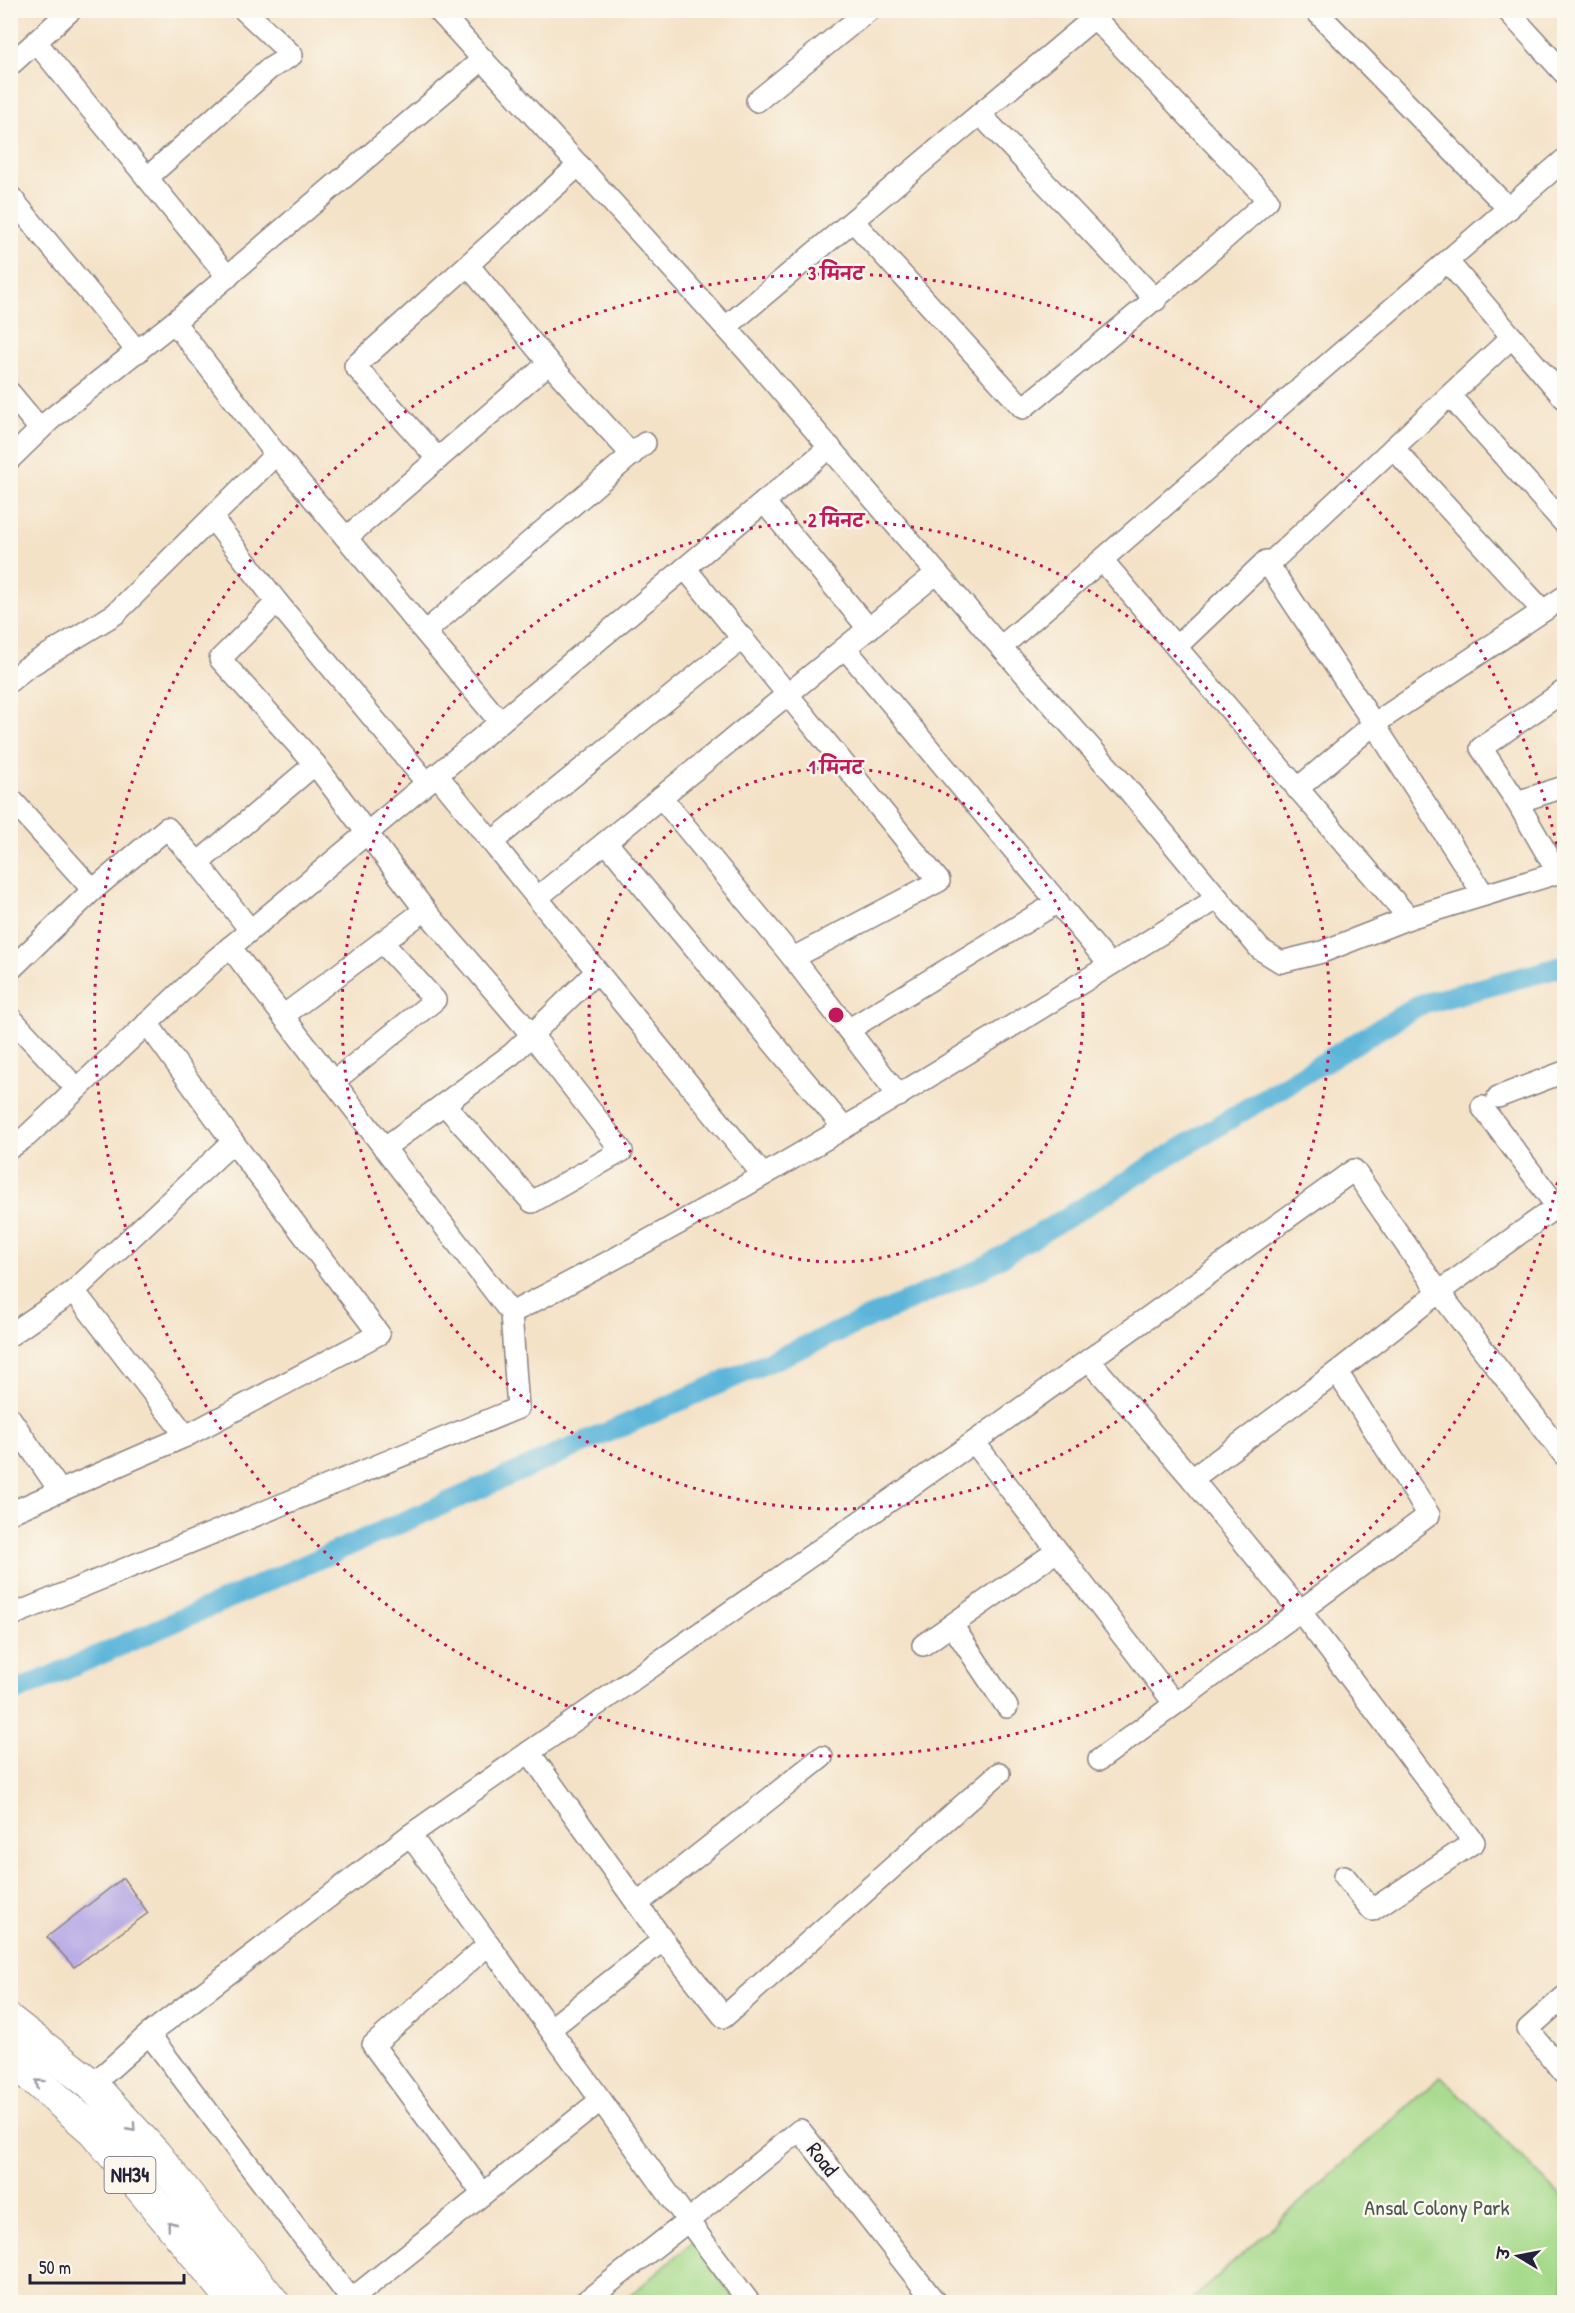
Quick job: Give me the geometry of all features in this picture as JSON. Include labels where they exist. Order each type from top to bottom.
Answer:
[{"type":"highway","name":"NH34","points":[[10,2021],[17,2056],[69,2110],[94,2131],[235,2302]]},
{"type":"highway","name":"NH34","points":[[17,2056],[92,2085],[155,2154],[273,2302]]},
{"type":"highway","points":[[69,2110],[92,2085]]},
{"type":"street","points":[[10,65],[71,10]]},
{"type":"street","points":[[147,178],[269,69],[292,55],[244,10]]},
{"type":"street","points":[[438,10],[726,327],[1001,647],[1125,786],[1260,949],[1281,962],[1322,952],[1409,918],[1561,872],[1481,748],[1564,691]]},
{"type":"street","points":[[758,101],[869,10]]},
{"type":"street","points":[[1315,10],[1509,209]]},
{"type":"street","points":[[1515,13],[1564,73]]},
{"type":"street","points":[[726,327],[980,114],[1090,14],[1268,200],[1156,300],[1023,408],[853,221]]},
{"type":"street","points":[[36,42],[228,277]]},
{"type":"street","points":[[10,459],[51,419],[138,352],[228,277],[483,59]]},
{"type":"street","points":[[980,114],[1156,300]]},
{"type":"street","points":[[1001,647],[1564,160]]},
{"type":"street","points":[[438,459],[355,366],[579,165]]},
{"type":"street","points":[[10,196],[138,352]]},
{"type":"street","points":[[1448,262],[1563,394]]},
{"type":"street","points":[[425,632],[638,449],[549,363],[468,265]]},
{"type":"street","points":[[174,322],[276,454],[500,722]]},
{"type":"street","points":[[1268,564],[1512,337]]},
{"type":"street","points":[[346,538],[549,363]]},
{"type":"street","points":[[10,393],[40,429]]},
{"type":"street","points":[[1450,396],[1564,523]]},
{"type":"street","points":[[10,1148],[27,1136],[230,947],[830,447]]},
{"type":"street","points":[[1393,448],[1543,611]]},
{"type":"street","points":[[10,681],[26,668],[115,615],[276,454]]},
{"type":"street","points":[[764,502],[869,629]]},
{"type":"street","points":[[212,518],[277,602],[432,779],[492,842],[763,1175]]},
{"type":"street","points":[[1102,561],[1409,918]]},
{"type":"street","points":[[1176,647],[1266,561],[1484,895]]},
{"type":"street","points":[[685,568],[939,880],[793,958]]},
{"type":"street","points":[[537,897],[937,573]]},
{"type":"street","points":[[1297,789],[1374,724],[1564,597]]},
{"type":"street","points":[[277,602],[220,659],[315,764],[425,910],[532,1035],[622,1151],[532,1202],[444,1104]]},
{"type":"street","points":[[492,842],[743,638]]},
{"type":"street","points":[[845,648],[1110,965]]},
{"type":"street","points":[[198,863],[315,764]]},
{"type":"street","points":[[1517,802],[1564,787]]},
{"type":"street","points":[[661,797],[793,958],[899,1096]]},
{"type":"street","points":[[10,798],[93,890]]},
{"type":"street","points":[[10,970],[93,890],[167,828],[198,863],[250,930]]},
{"type":"street","points":[[606,842],[844,1128]]},
{"type":"street","points":[[512,1313],[605,1265],[899,1096],[1218,898]]},
{"type":"street","points":[[848,1030],[1058,902]]},
{"type":"street","points":[[283,1016],[425,910]]},
{"type":"street","points":[[333,1082],[435,1000],[382,942]]},
{"type":"street","points":[[10,1616],[518,1408],[512,1313],[230,947]]},
{"type":"street","points":[[384,1148],[512,1054],[597,971]]},
{"type":"street","points":[[10,1017],[77,1089]]},
{"type":"street","points":[[10,1510],[12,1512],[186,1436],[379,1334],[233,1142],[147,1023]]},
{"type":"street","points":[[1192,1479],[1337,1372],[1439,1292],[1562,1208],[1490,1102],[1564,1072]]},
{"type":"street","points":[[10,1335],[74,1291],[233,1142]]},
{"type":"street","points":[[92,2085],[149,2034],[410,1835],[974,1442],[1354,1170],[1439,1292],[1564,1455]]},
{"type":"street","points":[[74,1291],[186,1436]]},
{"type":"street","points":[[1089,1360],[1192,1479],[1300,1611],[1474,1842],[1372,1910],[1344,1876]]},
{"type":"street","points":[[1099,1760],[1429,1515],[1337,1372]]},
{"type":"street","points":[[12,1422],[60,1491]]},
{"type":"street","points":[[974,1442],[1175,1704]]},
{"type":"street","points":[[924,1645],[1058,1551]]},
{"type":"street","points":[[952,1625],[1007,1707]]},
{"type":"street","points":[[529,1752],[663,1940],[724,2017],[999,1773]]},
{"type":"street","points":[[637,1904],[822,1757]]},
{"type":"street","points":[[410,1835],[749,2302]]},
{"type":"street","points":[[550,2029],[663,1940]]},
{"type":"street","points":[[483,2194],[373,2045],[489,1944]]},
{"type":"street","points":[[1564,1997],[1528,2029],[1564,2073]]},
{"type":"street","points":[[149,2034],[351,2302],[601,2100]]},
{"type":"street","name":"Road","points":[[585,2302],[800,2130],[934,2302]]},
{"type":"green space","name":"Ansal Colony Park","points":[[1441,2076],[1564,2199],[1564,2302],[1189,2302]]},
{"type":"green space","points":[[693,2241],[737,2302],[623,2302]]},
{"type":"building","points":[[123,1878],[148,1913],[74,1967],[47,1937]]},
{"type":"waterway","points":[[10,1694],[981,1269],[1419,1005],[1564,966]]}]
